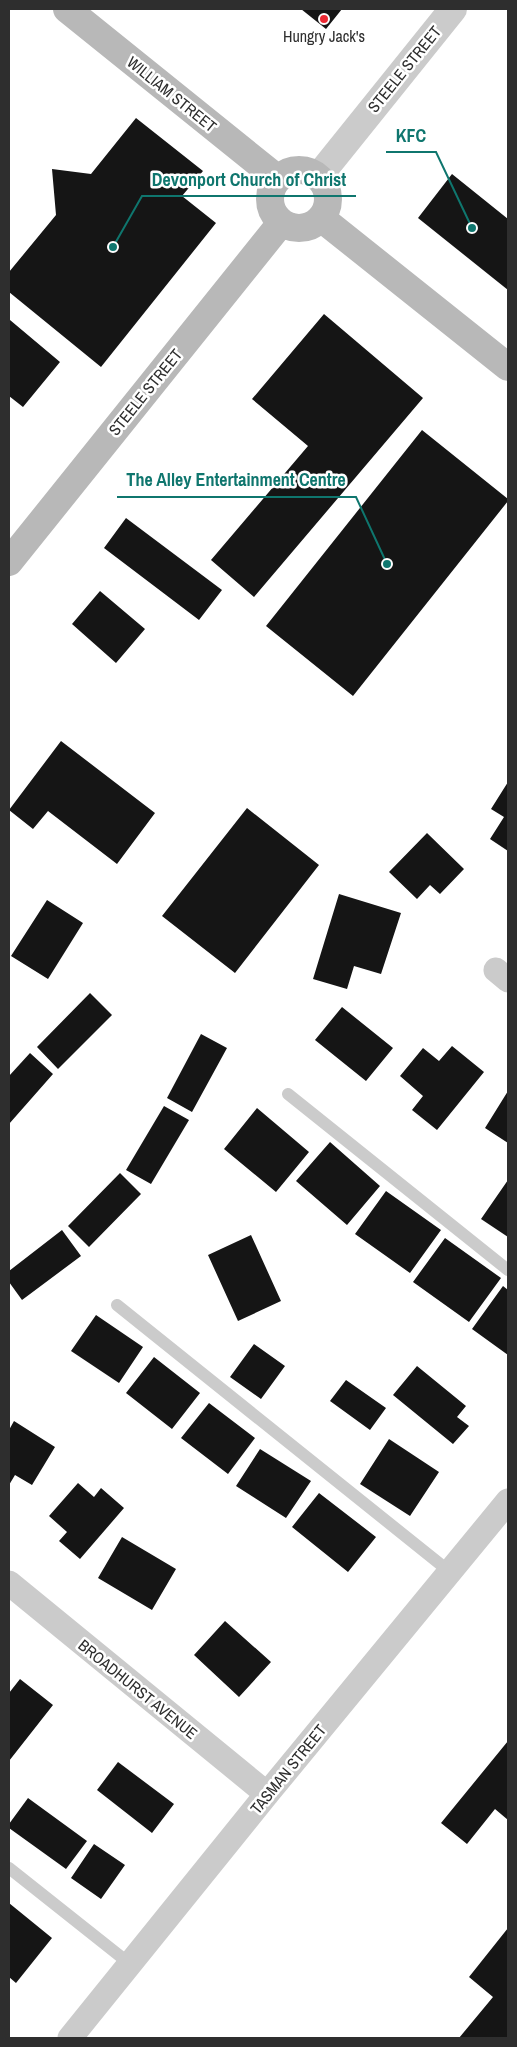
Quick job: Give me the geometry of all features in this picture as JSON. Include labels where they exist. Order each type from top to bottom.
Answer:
[{"type":"main road","name":"WILLIAM STREET","points":[[67,9],[278,179]]},
{"type":"main road","points":[[299,170],[309,171],[318,177],[327,192],[328,202],[321,218],[303,228],[292,227],[282,222],[273,213],[270,202],[270,192],[278,179],[290,171],[299,170]]},
{"type":"main road","points":[[321,218],[508,367]]},
{"type":"main road","name":"STEELE STREET","points":[[9,562],[282,222]]},
{"type":"street","name":"STEELE STREET","points":[[318,177],[454,9]]},
{"type":"street","name":"TASMAN STREET","points":[[70,2038],[267,1794],[508,1501]]},
{"type":"street","name":"BROADHURST AVENUE","points":[[9,1583],[267,1794]]},
{"type":"lane","points":[[288,1094],[508,1270]]},
{"type":"lane","points":[[117,1305],[450,1572]]},
{"type":"lane","points":[[9,1868],[130,1964]]},
{"type":"building","name":"Hungry Jack's","points":[[301,9],[342,9],[326,29]]},
{"type":"building","points":[[136,118],[203,171],[182,196],[216,223],[101,367],[9,292],[9,272],[56,215],[52,169],[91,174]]},
{"type":"building","points":[[452,174],[508,219],[508,290],[418,218]]},
{"type":"building","points":[[324,314],[423,398],[254,597],[211,560],[308,446],[252,399]]},
{"type":"building","points":[[10,320],[60,362],[23,407],[9,396]]},
{"type":"building","points":[[422,430],[508,499],[508,501],[353,696],[266,626]]},
{"type":"building","points":[[126,518],[222,590],[199,620],[104,548]]},
{"type":"building","points":[[100,591],[145,629],[116,663],[72,624]]},
{"type":"building","points":[[61,741],[155,813],[117,864],[48,811],[33,829],[9,810]]},
{"type":"building","points":[[508,782],[508,851],[490,839],[504,817],[491,809]]},
{"type":"building","points":[[247,808],[319,865],[235,973],[162,916]]},
{"type":"building","points":[[427,833],[464,869],[440,894],[430,885],[417,899],[389,872]]},
{"type":"building","points":[[339,894],[401,913],[381,974],[354,966],[347,989],[313,979]]},
{"type":"building","points":[[47,900],[83,923],[48,979],[11,956]]},
{"type":"building","points":[[90,993],[112,1015],[58,1069],[37,1047]]},
{"type":"building","points":[[342,1007],[393,1048],[366,1081],[315,1040]]},
{"type":"building","points":[[201,1034],[227,1048],[192,1112],[167,1098]]},
{"type":"building","points":[[452,1046],[484,1072],[437,1130],[412,1110],[423,1096],[400,1076],[423,1048],[439,1061]]},
{"type":"building","points":[[30,1053],[53,1074],[9,1124],[9,1076]]},
{"type":"building","points":[[508,1091],[508,1143],[485,1128]]},
{"type":"building","points":[[164,1106],[189,1120],[151,1184],[126,1170]]},
{"type":"building","points":[[257,1108],[309,1152],[276,1192],[224,1149]]},
{"type":"building","points":[[330,1142],[380,1186],[347,1225],[296,1181]]},
{"type":"building","points":[[120,1173],[141,1194],[89,1247],[68,1226]]},
{"type":"building","points":[[508,1180],[508,1237],[481,1219]]},
{"type":"building","points":[[386,1191],[441,1230],[410,1273],[355,1234]]},
{"type":"building","points":[[62,1230],[81,1256],[22,1300],[9,1282],[9,1271]]},
{"type":"building","points":[[251,1235],[281,1301],[238,1321],[208,1255]]},
{"type":"building","points":[[445,1238],[501,1278],[469,1322],[413,1282]]},
{"type":"building","points":[[503,1286],[508,1290],[508,1355],[472,1329]]},
{"type":"building","points":[[96,1315],[143,1347],[119,1383],[71,1351]]},
{"type":"building","points":[[254,1344],[285,1366],[261,1399],[230,1377]]},
{"type":"building","points":[[154,1357],[200,1393],[172,1429],[126,1393]]},
{"type":"building","points":[[417,1366],[466,1406],[457,1417],[469,1426],[453,1444],[393,1395]]},
{"type":"building","points":[[346,1380],[386,1408],[370,1430],[330,1401]]},
{"type":"building","points":[[209,1403],[255,1438],[228,1474],[181,1438]]},
{"type":"building","points":[[14,1421],[55,1447],[32,1485],[15,1475],[9,1485],[9,1430]]},
{"type":"building","points":[[389,1439],[439,1472],[410,1516],[360,1484]]},
{"type":"building","points":[[260,1449],[311,1481],[286,1518],[236,1486]]},
{"type":"building","points":[[78,1483],[94,1497],[101,1488],[124,1508],[80,1559],[59,1541],[67,1532],[49,1516]]},
{"type":"building","points":[[319,1493],[376,1537],[348,1572],[292,1527]]},
{"type":"building","points":[[122,1537],[176,1569],[152,1610],[98,1578]]},
{"type":"building","points":[[225,1621],[271,1662],[239,1697],[194,1655]]},
{"type":"building","points":[[20,1679],[53,1705],[9,1761],[9,1693]]},
{"type":"building","points":[[508,1741],[508,1820],[495,1809],[467,1844],[441,1823]]},
{"type":"building","points":[[118,1762],[174,1804],[152,1833],[97,1790]]},
{"type":"building","points":[[28,1798],[87,1841],[66,1869],[9,1828],[9,1824]]},
{"type":"building","points":[[94,1844],[125,1865],[101,1899],[71,1878]]},
{"type":"building","points":[[9,1903],[52,1938],[16,1983],[9,1977]]},
{"type":"building","points":[[508,1928],[508,2038],[459,2038],[493,1997],[469,1977]]},
{"type":"place","name":"Hungry Jack's","points":[[324,19]]},
{"type":"place","name":"KFC","points":[[472,228]]},
{"type":"place","name":"Devonport Church of Christ","points":[[113,247]]},
{"type":"place","name":"The Alley Entertainment Centre","points":[[387,564]]}]
